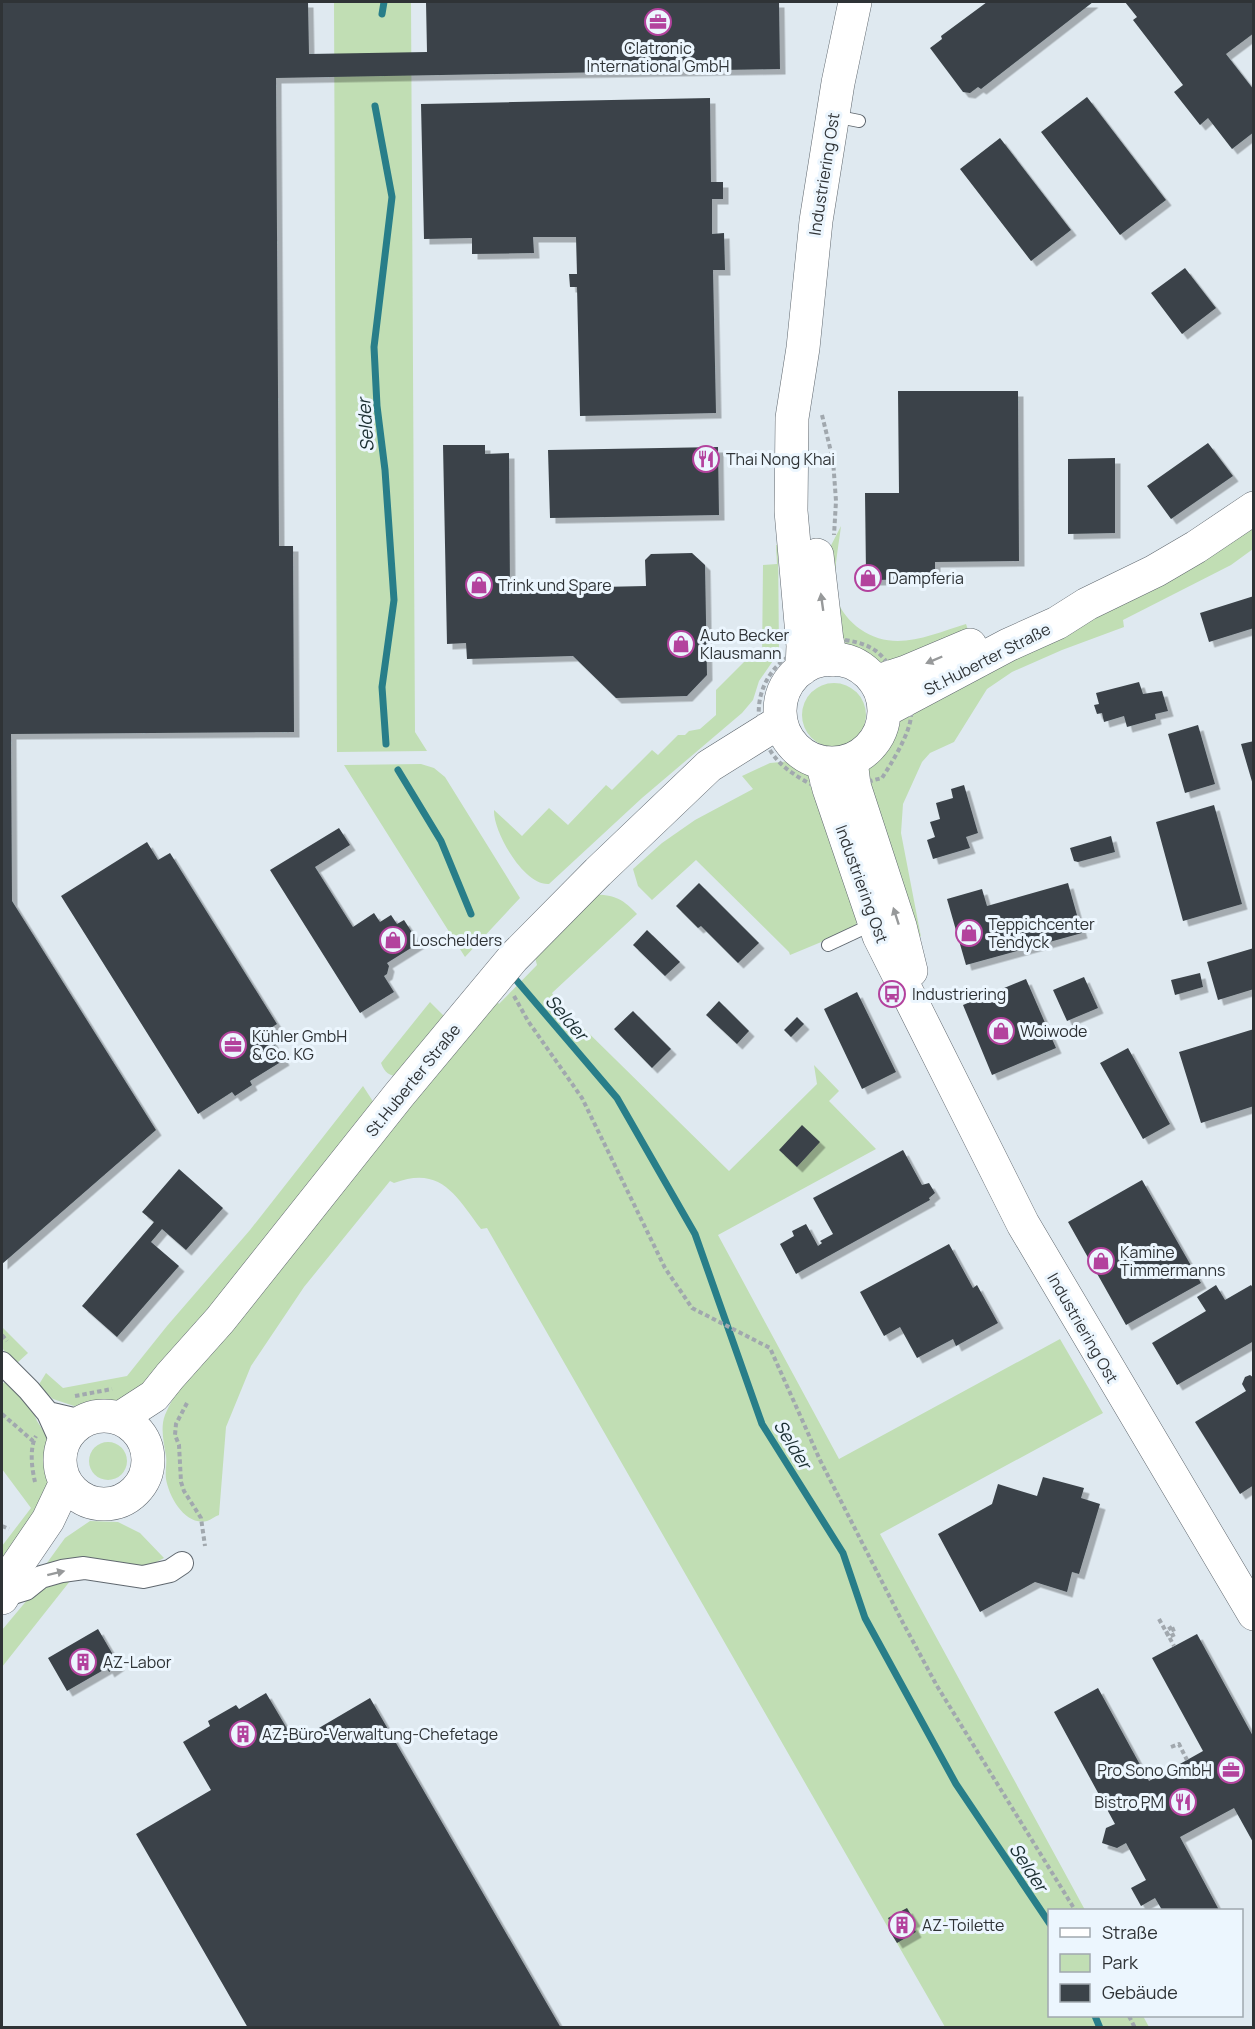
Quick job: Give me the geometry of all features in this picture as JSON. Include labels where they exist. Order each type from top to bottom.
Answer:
[{"type":"street","name":"Industriering Ost","points":[[815,654],[827,641],[814,529],[810,390],[803,348],[816,221],[848,119],[855,2]]},
{"type":"street","name":"St.Huberter Straße","points":[[881,684],[1008,645],[1057,623],[1087,604],[1155,571],[1254,508]]},
{"type":"street","points":[[815,654],[856,665],[881,684],[883,723],[875,740],[862,754],[836,761],[802,753],[778,724],[786,687],[815,654]]},
{"type":"street","name":"St.Huberter Straße","points":[[120,1418],[154,1396],[220,1320],[399,1095],[513,958],[555,914],[709,766],[778,724]]},
{"type":"street","name":"Industriering Ost","points":[[836,761],[829,789],[879,936],[1023,1224],[1254,1614]]},
{"type":"street","name":"Industriering Ost","points":[[836,761],[854,785],[900,926],[928,1034]]},
{"type":"street","name":"St.Huberter Straße","points":[[146,1443],[157,1416],[177,1382],[220,1320]]},
{"type":"street","points":[[2,1363],[48,1413],[59,1435],[60,1464],[77,1492],[102,1504],[118,1502],[137,1490],[144,1480],[149,1456],[146,1443],[131,1424],[120,1418],[107,1415],[94,1416],[59,1435]]},
{"type":"street","points":[[6,1592],[16,1567],[48,1520],[77,1492]]},
{"type":"street","points":[[6,1592],[26,1589],[41,1577],[62,1571],[84,1568],[143,1577],[170,1571],[182,1563]]},
{"type":"lane","points":[[828,945],[874,924]]},
{"type":"path","points":[[822,408],[822,420],[833,460],[836,501],[834,543]]},
{"type":"path","points":[[778,724],[770,674],[845,640],[859,642],[877,652],[881,684]]},
{"type":"path","points":[[882,778],[884,789]]},
{"type":"path","points":[[501,973],[528,1021],[582,1098],[665,1268],[692,1308],[770,1348],[820,1460],[922,1658],[1074,1909]]},
{"type":"path","points":[[177,1382],[193,1392],[176,1424],[175,1435],[180,1457],[181,1482],[201,1518],[205,1546]]},
{"type":"path","points":[[2,1414],[59,1435]]},
{"type":"path","points":[[1159,1619],[1169,1637],[1176,1634],[1172,1628],[1166,1631],[1174,1646]]},
{"type":"path","points":[[1171,1747],[1179,1744],[1187,1760]]},
{"type":"green space","points":[[334,2],[411,2],[415,732],[427,751],[337,752]]},
{"type":"green space","points":[[1253,520],[1253,549],[1231,565],[1123,620],[1124,627],[1012,672],[987,689],[954,742],[930,753],[922,762],[903,804],[901,833],[921,937],[906,922],[865,799],[867,770],[887,740],[893,719]]},
{"type":"green space","points":[[841,526],[835,593],[843,612],[856,626],[873,636],[899,641],[926,637],[966,624],[970,636],[874,669],[850,656],[842,648],[823,561]]},
{"type":"green space","points":[[776,545],[778,545],[779,652],[759,681],[753,700],[742,713],[642,798],[549,884],[539,882],[530,876],[520,867],[504,844],[495,820],[494,810],[522,836],[549,808],[568,825],[606,785],[612,790],[652,750],[658,755],[678,735],[685,735],[689,731],[700,729],[716,715],[716,690],[746,660],[762,660],[763,565],[777,564]]},
{"type":"green space","points":[[828,683],[840,683],[857,692],[864,703],[866,715],[864,727],[857,738],[840,747],[828,747],[816,742],[807,733],[802,721],[802,709],[807,697],[816,688]]},
{"type":"green space","points":[[792,761],[814,772],[823,792],[813,795],[825,813],[859,916],[855,928],[790,955],[696,860],[652,900],[638,886],[633,869],[662,843],[695,820],[753,789],[742,776],[770,763]]},
{"type":"green space","points":[[421,764],[434,768],[445,777],[520,898],[465,957],[344,765]]},
{"type":"green space","points":[[588,894],[616,898],[626,903],[637,914],[552,993],[557,1002],[729,1171],[817,1084],[814,1065],[839,1091],[829,1101],[876,1149],[718,1235],[839,1459],[1060,1339],[1103,1413],[880,1534],[1084,1909],[1048,1909],[1048,2017],[1144,2017],[1149,2027],[945,2027],[487,1228],[481,1229],[455,1195],[436,1181],[410,1178],[394,1183],[390,1181],[304,1287],[251,1366],[226,1427],[219,1515],[207,1521],[192,1519],[185,1515],[174,1502],[166,1479],[163,1425],[169,1406],[179,1390],[208,1350],[494,997],[499,1004],[537,965],[533,950]]},
{"type":"green space","points":[[430,1002],[445,1017],[399,1076],[390,1075],[381,1063]]},
{"type":"green space","points":[[363,1086],[374,1103],[214,1311],[124,1404],[74,1406],[53,1399],[38,1386],[46,1373],[63,1388],[127,1376],[250,1230]]},
{"type":"green space","points":[[2,1327],[28,1353],[16,1364],[2,1348]]},
{"type":"green space","points":[[5,1382],[32,1409],[46,1435],[49,1480],[2,1577],[2,1546],[31,1508],[2,1469],[2,1384]]},
{"type":"green space","points":[[108,1442],[115,1443],[121,1448],[126,1454],[126,1468],[121,1474],[115,1479],[108,1480],[101,1479],[95,1474],[90,1468],[89,1461],[90,1454],[95,1448],[101,1443]]},
{"type":"green space","points":[[90,1521],[118,1522],[140,1533],[164,1558],[147,1567],[44,1567],[65,1538]]},
{"type":"green space","points":[[74,1576],[2,1667],[2,1630],[33,1593]]},
{"type":"building","points":[[2,2],[308,2],[309,54],[427,52],[426,2],[779,2],[780,69],[276,78],[279,546],[293,546],[294,732],[11,734],[12,901],[156,1130],[2,1264]]},
{"type":"building","points":[[987,2],[1093,2],[981,89],[978,87],[970,93],[963,92],[930,48],[942,39],[941,36]]},
{"type":"building","points":[[1125,2],[1254,2],[1254,33],[1226,54],[1254,90],[1254,132],[1232,149],[1208,118],[1200,125],[1174,92],[1183,85],[1133,20],[1137,17]]},
{"type":"building","points":[[1087,97],[1166,200],[1120,235],[1041,132]]},
{"type":"building","points":[[710,98],[711,182],[723,182],[723,199],[712,199],[712,234],[724,233],[725,270],[713,270],[716,413],[580,416],[577,287],[570,287],[569,274],[577,274],[576,237],[533,237],[534,253],[472,254],[472,238],[424,239],[421,104]]},
{"type":"building","points":[[1000,138],[1071,230],[1031,261],[960,169]]},
{"type":"building","points":[[1185,268],[1216,308],[1182,334],[1151,293]]},
{"type":"building","points":[[898,391],[1018,391],[1019,561],[935,562],[935,579],[873,580],[866,573],[865,493],[899,493]]},
{"type":"building","points":[[1208,443],[1233,476],[1171,519],[1147,486]]},
{"type":"building","points":[[443,445],[485,445],[485,454],[509,453],[510,589],[646,586],[645,560],[651,554],[692,553],[705,565],[707,675],[687,696],[616,698],[573,656],[467,659],[466,643],[447,644]]},
{"type":"building","points":[[718,447],[719,515],[550,518],[548,450]]},
{"type":"building","points":[[1115,458],[1115,533],[1068,534],[1068,459]]},
{"type":"building","points":[[1254,596],[1254,628],[1209,642],[1200,613]]},
{"type":"building","points":[[1139,682],[1143,694],[1162,691],[1168,711],[1155,714],[1156,719],[1127,727],[1124,716],[1104,722],[1102,713],[1097,714],[1094,705],[1099,704],[1096,693]]},
{"type":"building","points":[[1198,725],[1215,784],[1185,793],[1168,734]]},
{"type":"building","points":[[1254,741],[1254,785],[1253,785],[1241,744]]},
{"type":"building","points":[[964,785],[978,833],[966,837],[970,848],[933,859],[927,840],[935,837],[930,822],[940,819],[936,803],[953,798],[951,789]]},
{"type":"building","points":[[1214,805],[1242,904],[1183,921],[1156,822]]},
{"type":"building","points":[[339,828],[350,845],[315,867],[353,927],[374,913],[380,922],[391,915],[397,924],[404,920],[419,943],[387,963],[389,966],[384,976],[394,992],[360,1013],[270,870]]},
{"type":"building","points":[[1111,836],[1115,852],[1078,862],[1074,861],[1070,848]]},
{"type":"building","points":[[147,842],[158,860],[170,853],[277,1024],[266,1031],[284,1060],[250,1081],[252,1085],[235,1096],[232,1092],[198,1114],[61,896]]},
{"type":"building","points":[[699,883],[759,943],[738,963],[701,926],[698,928],[676,906]]},
{"type":"building","points":[[1068,883],[1082,933],[966,965],[947,899],[982,889],[987,906]]},
{"type":"building","points":[[647,930],[680,962],[665,976],[633,945]]},
{"type":"building","points":[[1254,948],[1254,989],[1218,1000],[1207,962]]},
{"type":"building","points":[[1200,973],[1203,987],[1175,995],[1171,980]]},
{"type":"building","points":[[1084,977],[1098,1008],[1067,1021],[1053,990]]},
{"type":"building","points":[[1026,979],[1056,1048],[992,1075],[963,1005]]},
{"type":"building","points":[[857,992],[896,1072],[862,1089],[824,1009]]},
{"type":"building","points":[[719,1001],[749,1031],[737,1044],[706,1015]]},
{"type":"building","points":[[633,1011],[671,1049],[652,1068],[614,1029]]},
{"type":"building","points":[[797,1017],[804,1024],[791,1037],[784,1030]]},
{"type":"building","points":[[1254,1029],[1254,1106],[1201,1123],[1179,1052]]},
{"type":"building","points":[[1128,1048],[1170,1124],[1143,1139],[1100,1063]]},
{"type":"building","points":[[802,1125],[820,1142],[797,1167],[779,1150]]},
{"type":"building","points":[[903,1150],[922,1185],[929,1183],[935,1193],[929,1198],[930,1200],[796,1274],[780,1244],[794,1236],[792,1231],[806,1224],[818,1246],[822,1243],[820,1241],[833,1234],[813,1198]]},
{"type":"building","points":[[179,1169],[223,1208],[186,1250],[162,1229],[151,1242],[179,1266],[117,1337],[82,1306],[154,1222],[142,1212]]},
{"type":"building","points":[[1142,1180],[1201,1283],[1126,1325],[1068,1222]]},
{"type":"building","points":[[949,1244],[973,1288],[977,1285],[998,1323],[956,1346],[953,1339],[917,1358],[900,1327],[884,1336],[860,1292]]},
{"type":"building","points":[[1216,1285],[1225,1300],[1251,1285],[1254,1289],[1254,1341],[1177,1385],[1152,1343],[1206,1311],[1197,1297]]},
{"type":"building","points":[[1250,1375],[1254,1378],[1254,1485],[1240,1494],[1195,1422],[1246,1391],[1242,1384],[1245,1377]]},
{"type":"building","points":[[1043,1477],[1084,1488],[1081,1498],[1100,1504],[1079,1574],[1072,1572],[1067,1592],[1035,1582],[980,1612],[938,1534],[992,1504],[998,1484],[1037,1496]]},
{"type":"building","name":"AZ-Labor","points":[[98,1629],[119,1665],[109,1672],[107,1668],[67,1691],[48,1658]]},
{"type":"building","points":[[1197,1634],[1254,1738],[1254,1844],[1234,1808],[1180,1837],[1218,1909],[1161,1909],[1155,1898],[1141,1906],[1131,1888],[1146,1880],[1126,1843],[1117,1848],[1102,1843],[1106,1828],[1115,1824],[1054,1712],[1098,1688],[1149,1781],[1203,1751],[1152,1658]]},
{"type":"building","points":[[266,1693],[295,1742],[370,1698],[561,2028],[248,2028],[136,1834],[211,1790],[183,1742],[210,1726],[208,1721],[236,1705],[239,1709]]},
{"type":"building","name":"AZ-Toilette","points":[[907,1908],[915,1921],[911,1923],[916,1932],[897,1943],[889,1930],[893,1928],[888,1918]]},
{"type":"waterway","name":"Selder","points":[[382,14],[384,2]]},
{"type":"waterway","name":"Selder","points":[[375,106],[392,197],[374,347],[394,600],[382,687],[386,744]]},
{"type":"waterway","name":"Selder","points":[[398,770],[441,841],[471,914]]},
{"type":"waterway","name":"Selder","points":[[517,981],[617,1098],[695,1234],[762,1424],[843,1553],[865,1618],[956,1784],[1048,1921]]},
{"type":"waterway","name":"Selder","points":[[1095,2017],[1100,2028]]},
{"type":"place","name":"Clatronic International GmbH","points":[[658,22]]},
{"type":"place","name":"Thai Nong Khai","points":[[706,459]]},
{"type":"place","name":"Dampferia","points":[[868,578]]},
{"type":"place","name":"Trink und Spare","points":[[479,585]]},
{"type":"place","name":"Auto Becker Klausmann","points":[[681,644]]},
{"type":"place","name":"Teppichcenter Tendyck","points":[[969,933]]},
{"type":"place","name":"Loschelders","points":[[393,940]]},
{"type":"place","name":"Industriering","points":[[892,994]]},
{"type":"place","name":"Woiwode","points":[[1001,1031]]},
{"type":"place","name":"Kühler GmbH & Co. KG","points":[[233,1045]]},
{"type":"place","name":"Kamine Timmermanns","points":[[1101,1261]]},
{"type":"place","name":"AZ-Labor","points":[[83,1662]]},
{"type":"place","name":"AZ-Büro-Verwaltung-Chefetage","points":[[243,1734]]},
{"type":"place","name":"Pro Sono GmbH","points":[[1231,1770]]},
{"type":"place","name":"Bistro PM","points":[[1183,1802]]},
{"type":"place","name":"AZ-Toilette","points":[[902,1925]]}]
